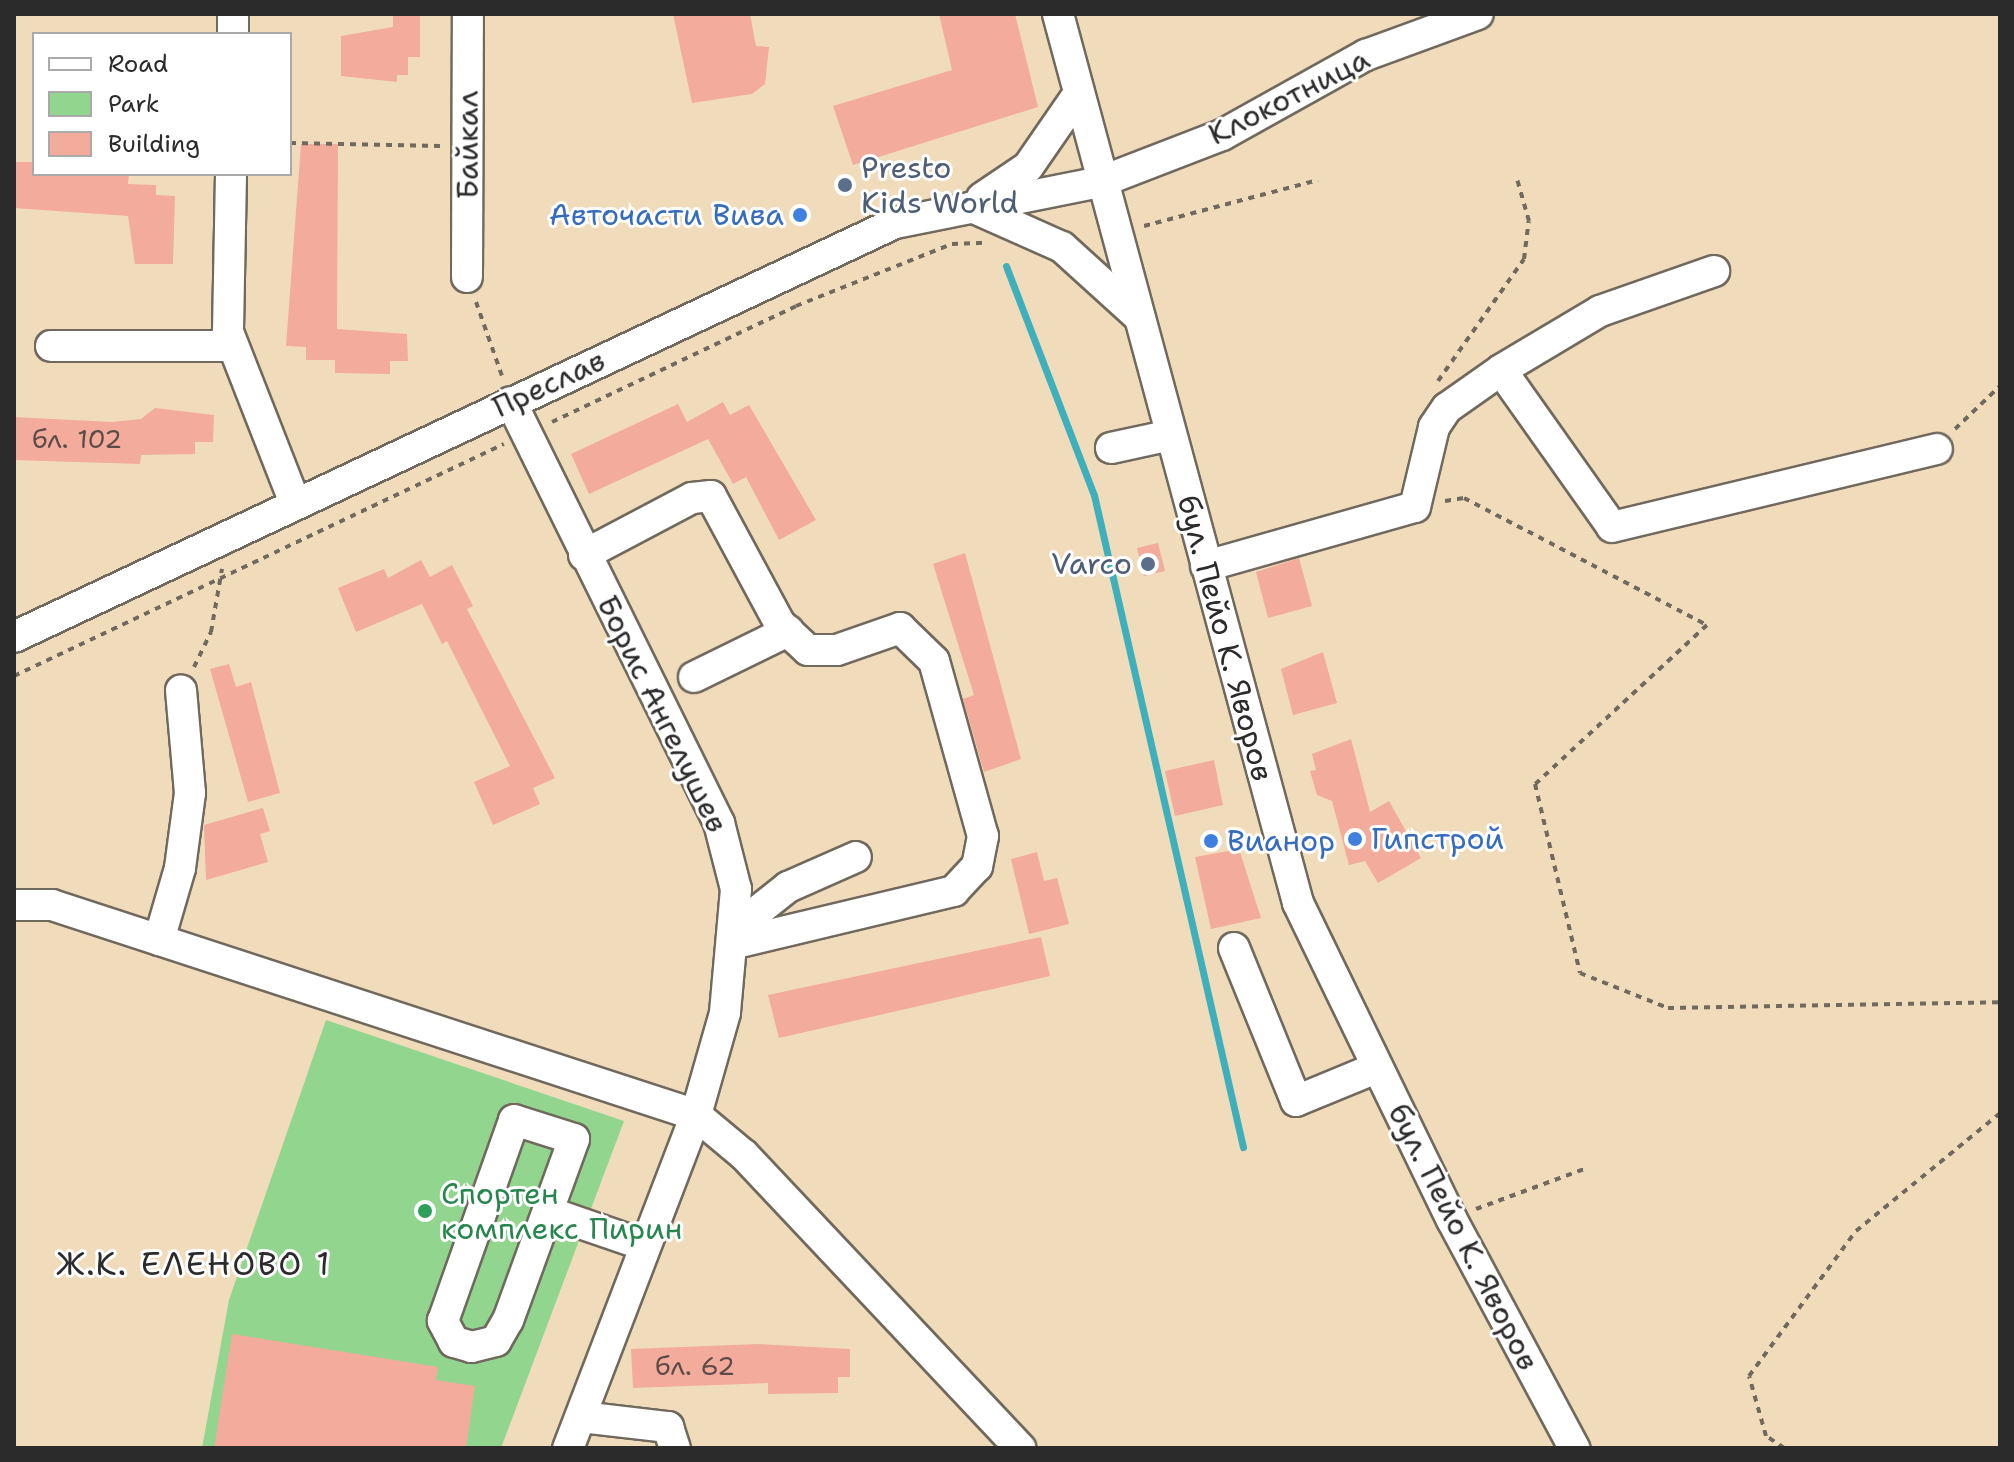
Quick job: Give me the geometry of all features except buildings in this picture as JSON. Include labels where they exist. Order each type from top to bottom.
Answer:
[{"type":"street","name":"Байкал","points":[[467,277],[468,14]]},
{"type":"street","name":"бул. Пейо К. Яворов","points":[[1058,14],[1100,182],[1140,318],[1298,903],[1452,1220],[1574,1448]]},
{"type":"street","name":"Клокотница","points":[[1100,182],[1222,135],[1366,55],[1478,14]]},
{"type":"street","points":[[970,206],[1028,167],[1079,93]]},
{"type":"street","points":[[231,176],[232,346],[295,503]]},
{"type":"street","name":"Преслав","points":[[14,637],[895,223],[1100,182]]},
{"type":"street","points":[[970,206],[1062,247],[1140,318]]},
{"type":"street","points":[[1206,566],[1415,507],[1434,427],[1447,408],[1501,370],[1600,311],[1714,271]]},
{"type":"street","points":[[51,346],[232,346]]},
{"type":"street","points":[[1501,370],[1612,527],[1937,449]]},
{"type":"street","name":"Борис Ангелушев","points":[[511,402],[719,823],[736,889],[735,936],[725,1013],[696,1115],[641,1244],[568,1448]]},
{"type":"street","points":[[1111,448],[1171,435]]},
{"type":"street","points":[[584,555],[692,498],[711,496],[788,631],[808,650],[837,650],[900,628],[916,638],[934,661],[983,836],[977,866],[954,891],[735,936]]},
{"type":"street","points":[[694,677],[788,631]]},
{"type":"street","points":[[159,940],[180,868],[190,793],[181,690]]},
{"type":"street","points":[[735,936],[788,887],[856,857]]},
{"type":"street","points":[[14,905],[52,905],[696,1115],[744,1155],[1020,1448]]},
{"type":"street","points":[[1234,948],[1296,1101],[1376,1068]]},
{"type":"street","points":[[514,1120],[574,1139],[548,1212],[496,1341],[454,1342],[443,1321],[514,1120]]},
{"type":"street","points":[[548,1212],[641,1244]]},
{"type":"street","points":[[581,1417],[668,1427],[675,1448]]},
{"type":"path","points":[[292,143],[468,147]]},
{"type":"path","points":[[1434,393],[1449,356],[1524,259],[1529,221],[1517,179]]},
{"type":"path","points":[[1114,231],[1318,180]]},
{"type":"path","points":[[467,277],[511,402]]},
{"type":"path","points":[[1937,449],[2000,386]]},
{"type":"path","points":[[1415,507],[1464,498],[1707,625],[1535,784],[1580,973],[1668,1008],[2000,1002]]},
{"type":"path","points":[[181,690],[211,632],[228,535]]},
{"type":"path","points":[[1784,1448],[1766,1436],[1749,1376],[1856,1231],[2000,1113]]},
{"type":"path","points":[[1452,1220],[1587,1168]]},
{"type":"green space","name":"Спортен комплекс Пирин","points":[[326,1020],[624,1121],[501,1448],[202,1448],[229,1300]]},
{"type":"waterway","points":[[1006,266],[1094,495],[1243,1147]]},
{"type":"place","name":"Presto Kids World","points":[[845,185]]},
{"type":"place","name":"Авточасти Вива","points":[[800,215]]},
{"type":"place","name":"Varco","points":[[1148,564]]},
{"type":"place","name":"Гипстрой","points":[[1355,839]]},
{"type":"place","name":"Вианор","points":[[1211,841]]},
{"type":"place","name":"Спортен комплекс Пирин","points":[[425,1211]]},
{"type":"district","name":"Ж.К. ЕЛЕНОВО 1","points":[[194,1264]]}]
